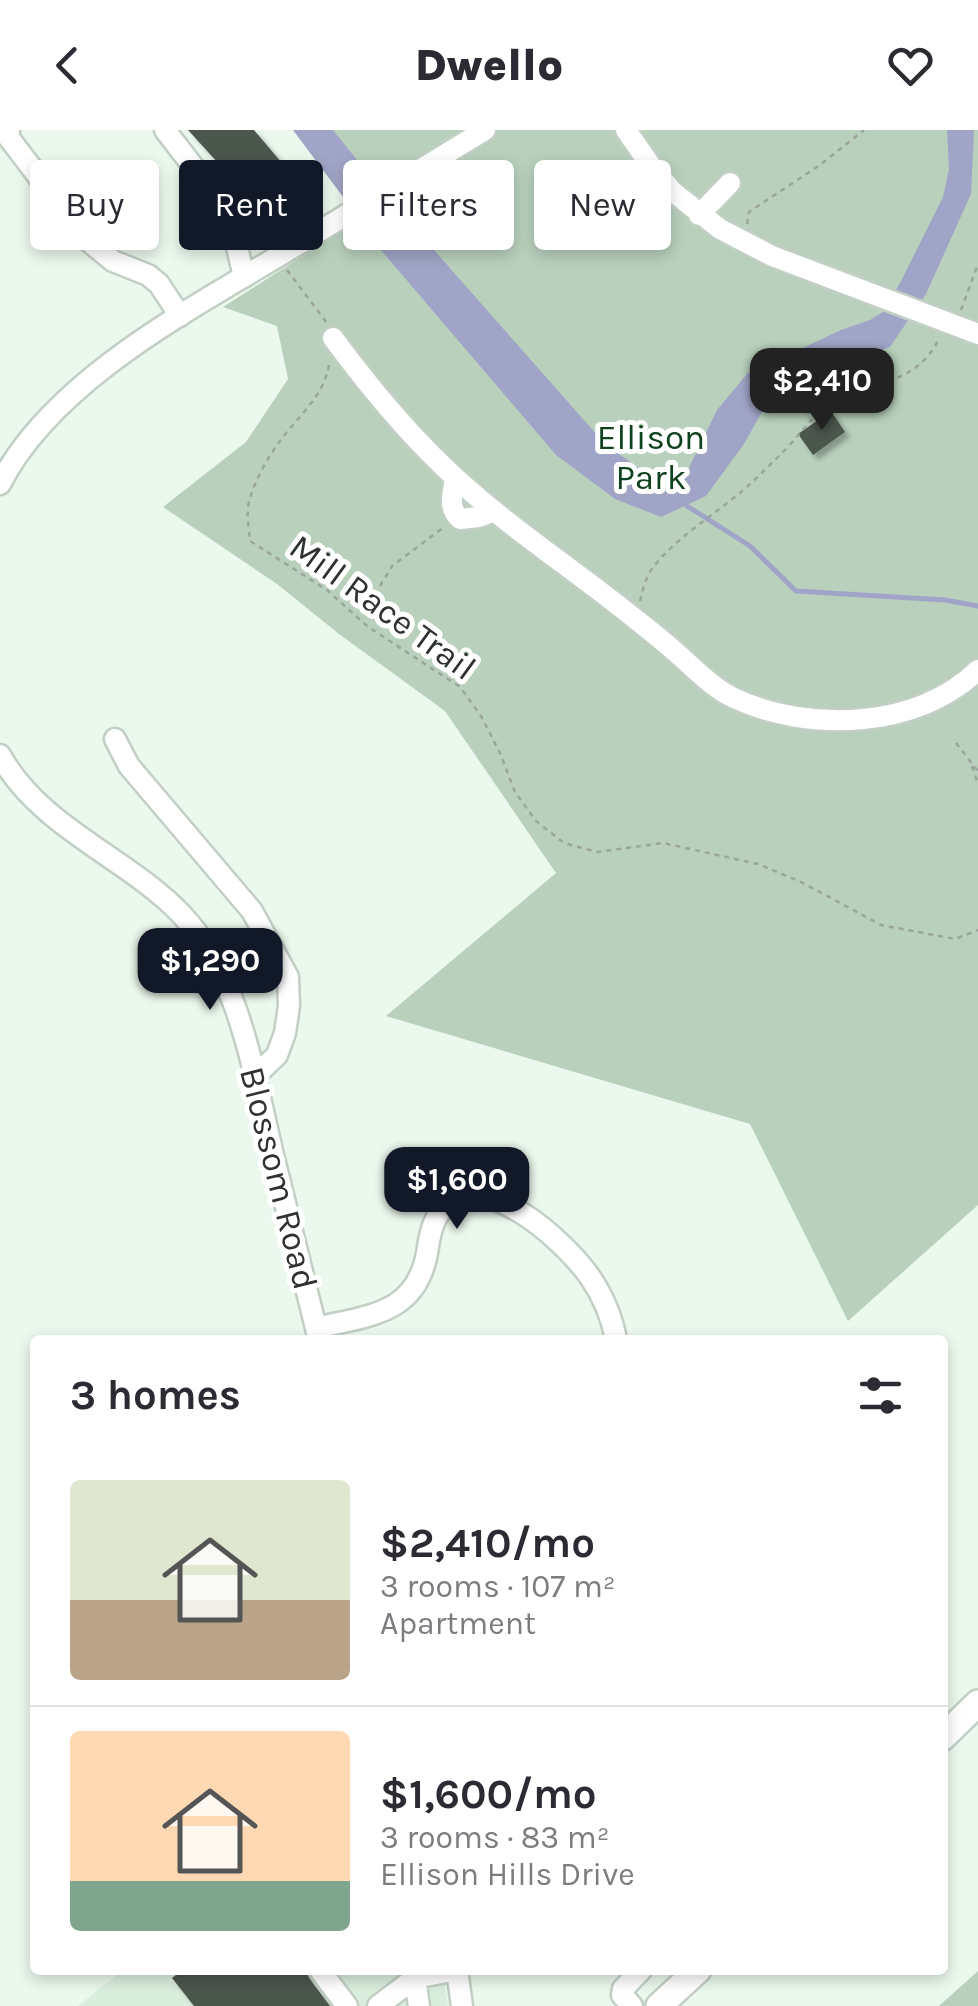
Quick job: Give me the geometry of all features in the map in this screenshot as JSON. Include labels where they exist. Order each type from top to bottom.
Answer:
[{"type":"main road","points":[[948,1732],[978,1703]]},
{"type":"main road","points":[[659,2006],[690,1975]]},
{"type":"street","points":[[10,130],[9,138],[85,238],[113,261],[148,275],[159,284],[180,316]]},
{"type":"street","points":[[165,130],[229,213],[244,276]]},
{"type":"street","points":[[0,484],[26,443],[122,354],[485,130]]},
{"type":"street","points":[[626,130],[662,179],[700,214],[743,242],[978,334]]},
{"type":"street","points":[[700,214],[730,183]]},
{"type":"street","points":[[333,338],[405,426],[456,478],[732,697],[757,707],[814,718],[884,717],[935,701],[978,670]]},
{"type":"street","points":[[0,458],[26,443]]},
{"type":"street","points":[[456,478],[451,504],[460,520],[495,511]]},
{"type":"street","points":[[114,739],[128,766],[252,911],[288,977],[285,1033],[277,1055],[255,1076]]},
{"type":"street","name":"Blossom Road","points":[[0,755],[52,816],[126,868],[184,917],[206,944],[232,1001],[255,1076],[317,1334]]},
{"type":"street","points":[[317,1334],[380,1313],[406,1298],[420,1279],[435,1220],[444,1206],[474,1195],[509,1206],[576,1258],[605,1303],[615,1335]]},
{"type":"street","points":[[324,1975],[347,2006]]},
{"type":"street","points":[[378,2006],[413,1975]]},
{"type":"street","points":[[414,1975],[419,2006]]},
{"type":"street","points":[[458,1975],[462,2006]]},
{"type":"street","points":[[632,2006],[622,1995],[636,1975]]},
{"type":"path","points":[[743,242],[750,212],[864,130]]},
{"type":"path","points":[[640,602],[654,566],[772,463],[804,424],[836,401],[916,369],[931,354],[944,321],[978,264]]},
{"type":"path","name":"Mill Race Trail","points":[[333,338],[326,379],[258,475],[248,506],[250,542],[327,590],[367,626],[460,687],[481,716],[515,792],[536,820],[564,843],[597,852],[662,842],[758,864],[882,924],[919,934],[955,938],[978,930]]},
{"type":"path","points":[[380,586],[392,566],[456,516]]},
{"type":"path","points":[[956,742],[978,771]]},
{"type":"path","points":[[970,763],[978,784]]},
{"type":"shaded area","points":[[117,1975],[443,1975],[448,2006],[78,2006]]},
{"type":"green space","name":"Ellison Park","points":[[293,130],[978,130],[978,1205],[848,1321],[750,1124],[386,1016],[556,873],[445,711],[277,584],[163,507],[246,442],[288,379],[277,326],[223,307],[312,250],[323,250],[323,243],[343,230],[343,250],[514,250],[514,160],[343,160],[343,197],[323,170],[323,160],[316,160]]},
{"type":"green space","points":[[978,1971],[978,2006],[939,2006]]},
{"type":"water","points":[[293,130],[333,130],[357,160],[343,160],[343,197],[323,170],[323,160],[316,160]]},
{"type":"water","points":[[947,130],[974,130],[971,194],[926,294],[890,347],[773,392],[744,444],[706,496],[661,517],[615,499],[556,455],[381,250],[434,250],[605,444],[675,489],[717,410],[747,374],[883,312],[943,197],[949,169]]},
{"type":"building","points":[[188,130],[254,130],[279,160],[215,160]]},
{"type":"building","points":[[831,411],[845,432],[813,455],[798,434]]},
{"type":"building","points":[[308,1975],[330,2006],[194,2006],[172,1978]]},
{"type":"waterway","points":[[687,506],[750,546],[796,591],[945,600],[978,606]]}]
